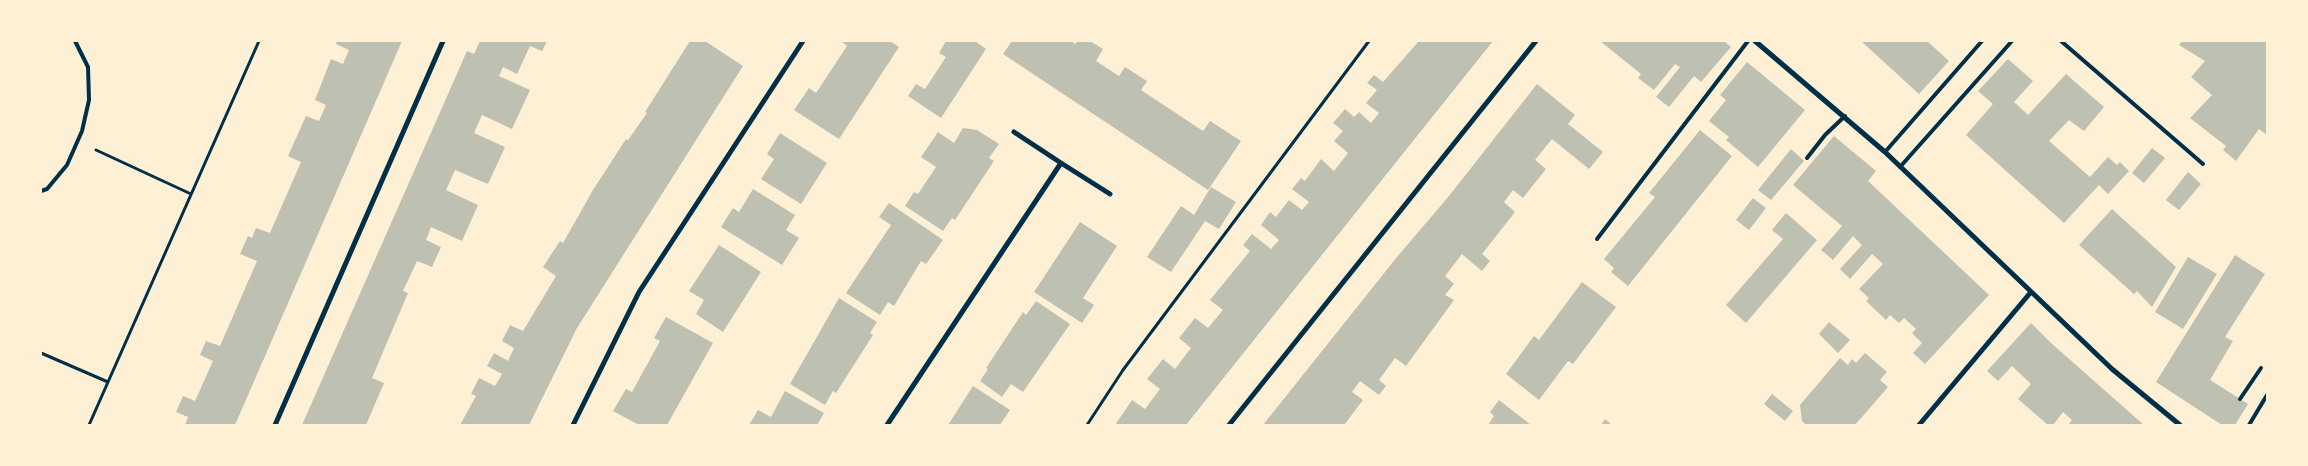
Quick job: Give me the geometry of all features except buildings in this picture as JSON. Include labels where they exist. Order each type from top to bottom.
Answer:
[{"type":"street","points":[[275,425],[444,41]]},
{"type":"street","points":[[573,425],[639,292],[803,41]]},
{"type":"street","points":[[1229,425],[1536,41]]},
{"type":"street","points":[[1755,41],[1885,152],[2112,369],[2180,425]]},
{"type":"street","points":[[1014,132],[1110,194]]},
{"type":"street","points":[[887,425],[1061,163]]},
{"type":"street","points":[[1919,425],[2031,292]]},
{"type":"lane","points":[[41,191],[47,189],[67,165],[82,131],[89,100],[88,67],[75,41]]},
{"type":"lane","points":[[1598,239],[1748,41]]},
{"type":"lane","points":[[1885,152],[1982,41]]},
{"type":"lane","points":[[1900,167],[2012,41]]},
{"type":"lane","points":[[2061,41],[2203,164]]},
{"type":"lane","points":[[1807,158],[1845,116]]},
{"type":"lane","points":[[2240,399],[2261,368]]},
{"type":"lane","points":[[2249,425],[2267,395]]},
{"type":"path","points":[[89,425],[259,41]]},
{"type":"path","points":[[1087,425],[1123,370],[1369,41]]},
{"type":"path","points":[[78,141],[191,194]]},
{"type":"path","points":[[41,353],[108,382]]}]
